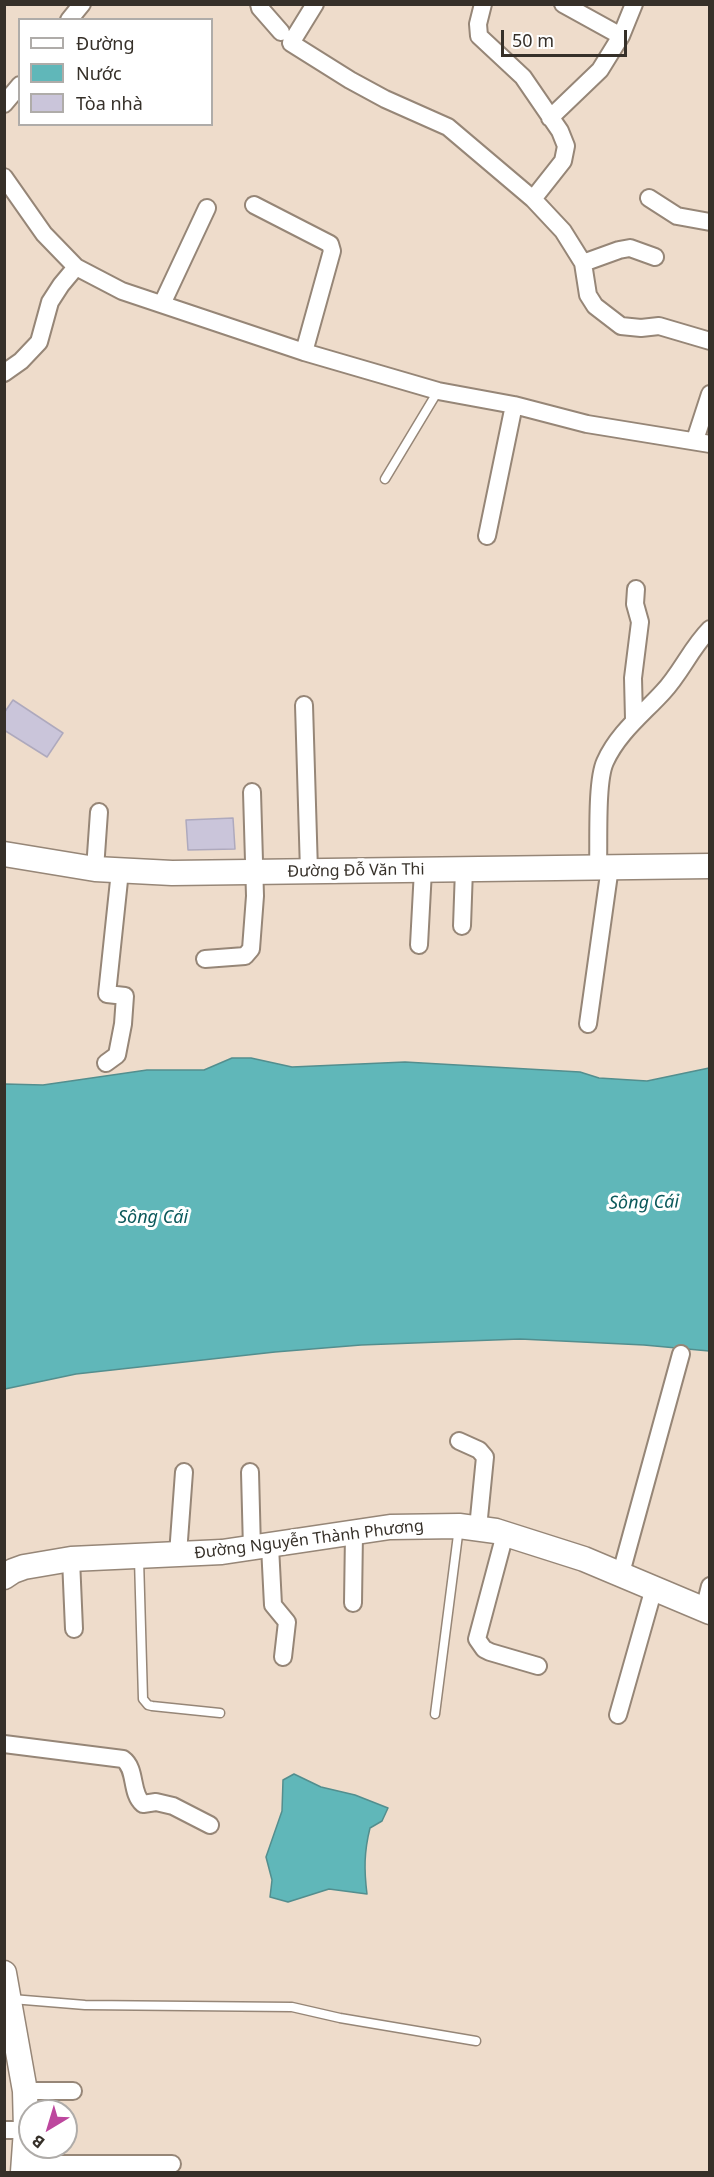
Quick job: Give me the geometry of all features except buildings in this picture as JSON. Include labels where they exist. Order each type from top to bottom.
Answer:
[{"type":"main road","name":"Đường Đỗ Văn Thi","points":[[4,854],[120,872],[172,873],[710,866]]},
{"type":"main road","name":"Đường Nguyễn Thành Phương","points":[[4,1577],[24,1567],[70,1559],[261,1547],[390,1527],[469,1527],[505,1534],[584,1558],[707,1611]]},
{"type":"main road","points":[[4,1973],[25,2091],[15,2130],[24,2168]]},
{"type":"street","points":[[259,4],[281,32]]},
{"type":"street","points":[[315,4],[291,43],[385,99],[448,127],[533,199],[563,231],[583,263],[588,295],[595,306],[621,326],[665,327],[710,341]]},
{"type":"street","points":[[483,4],[478,24],[478,36],[523,77],[566,146],[563,161],[533,199]]},
{"type":"street","points":[[563,4],[621,36]]},
{"type":"street","points":[[550,118],[600,70],[621,36],[634,4]]},
{"type":"street","points":[[71,18],[81,5]]},
{"type":"street","points":[[4,104],[18,87]]},
{"type":"street","points":[[4,177],[44,234],[76,267],[122,291],[304,352],[438,391],[514,405],[587,424],[702,442],[710,394]]},
{"type":"street","points":[[649,198],[677,216],[710,222]]},
{"type":"street","points":[[255,205],[330,244],[332,251],[304,352]]},
{"type":"street","points":[[162,304],[207,208]]},
{"type":"street","points":[[583,263],[630,248],[655,257]]},
{"type":"street","points":[[4,373],[21,361],[39,342],[50,302],[76,267]]},
{"type":"street","points":[[487,536],[514,405]]},
{"type":"street","points":[[634,719],[633,678],[640,622],[635,604],[636,589]]},
{"type":"street","points":[[588,1024],[604,867],[602,771],[607,758],[634,719],[665,690],[699,640],[710,629]]},
{"type":"street","points":[[304,705],[309,872]]},
{"type":"street","points":[[206,959],[245,956],[251,950],[255,896],[252,792]]},
{"type":"street","points":[[95,869],[99,812]]},
{"type":"street","points":[[462,926],[465,869]]},
{"type":"street","points":[[419,945],[423,870]]},
{"type":"street","points":[[106,1063],[117,1055],[123,1024],[125,996],[107,994],[120,872]]},
{"type":"street","points":[[621,1573],[681,1354]]},
{"type":"street","points":[[459,1441],[479,1450],[485,1457],[469,1527]]},
{"type":"street","points":[[178,1554],[184,1472]]},
{"type":"street","points":[[250,1472],[261,1547],[273,1605],[287,1622],[283,1657]]},
{"type":"street","points":[[353,1603],[354,1533]]},
{"type":"street","points":[[505,1534],[477,1639],[484,1649],[490,1652],[538,1666]]},
{"type":"street","points":[[70,1559],[74,1629]]},
{"type":"street","points":[[707,1611],[710,1586]]},
{"type":"street","points":[[618,1715],[654,1588]]},
{"type":"street","points":[[4,1744],[123,1759],[129,1763],[137,1798],[143,1804],[156,1802],[173,1806],[210,1825]]},
{"type":"street","points":[[25,2091],[73,2091]]},
{"type":"street","points":[[24,2168],[172,2164]]},
{"type":"lane","points":[[385,479],[438,391]]},
{"type":"lane","points":[[435,1714],[469,1527]]},
{"type":"lane","points":[[139,1556],[142,1699],[152,1706],[220,1713]]},
{"type":"lane","points":[[9,1998],[85,2005],[292,2007],[340,2018],[476,2041]]},
{"type":"water","name":"Sông Cái","points":[[232,1058],[251,1058],[292,1067],[405,1062],[580,1072],[599,1078],[647,1081],[709,1068],[709,1351],[644,1345],[520,1339],[361,1345],[76,1374],[5,1389],[5,1084],[43,1085],[147,1070],[204,1070]]},
{"type":"water","points":[[294,1774],[321,1787],[355,1795],[388,1808],[382,1821],[370,1828],[365,1861],[367,1894],[329,1889],[288,1902],[270,1897],[272,1880],[266,1857],[282,1811],[283,1780]]}]
